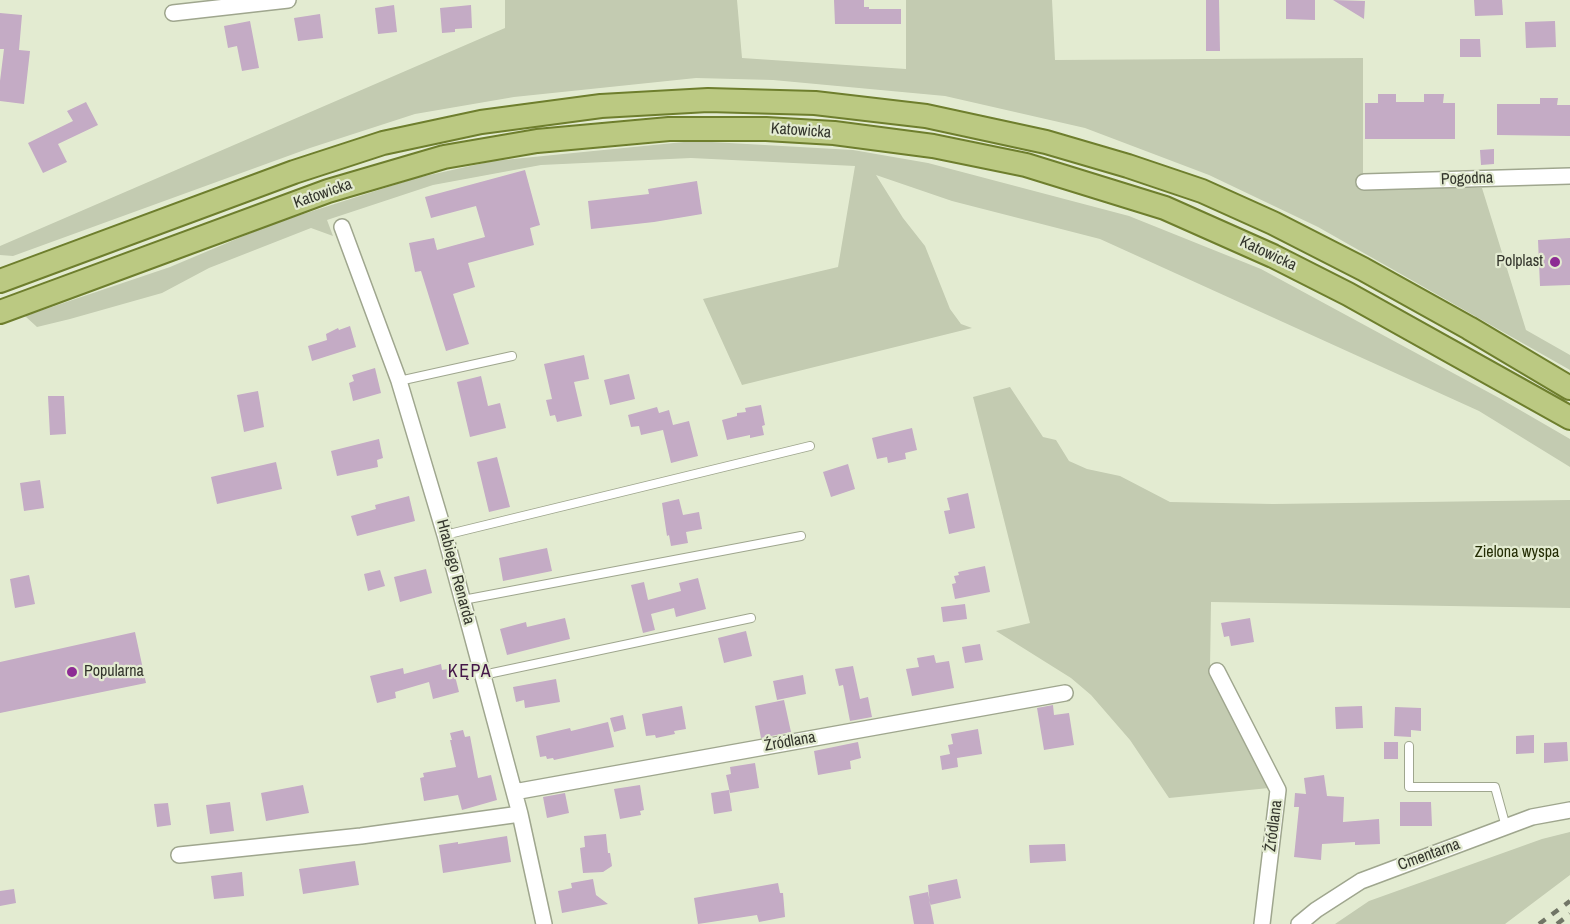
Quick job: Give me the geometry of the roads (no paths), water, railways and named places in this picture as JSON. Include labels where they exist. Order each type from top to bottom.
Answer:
[{"type":"main road","name":"Katowicka","points":[[0,281],[294,172],[405,138],[481,122],[601,106],[708,100],[815,103],[926,116],[1046,142],[1202,191],[1273,223],[1363,269],[1570,388]]},
{"type":"main road","name":"Katowicka","points":[[4,312],[328,190],[444,157],[537,141],[669,129],[766,129],[834,134],[933,146],[1026,165],[1165,208],[1273,256],[1348,294],[1570,418]]},
{"type":"street","points":[[173,13],[288,0]]},
{"type":"street","name":"Pogodna","points":[[1364,182],[1570,176]]},
{"type":"street","name":"Hrabiego Renarda","points":[[342,227],[399,381],[446,535],[520,814],[544,924]]},
{"type":"street","name":"Źródlana","points":[[1217,671],[1278,790],[1262,924]]},
{"type":"street","name":"Źródlana","points":[[514,792],[1065,693]]},
{"type":"street","name":"Cmentarna","points":[[1299,924],[1316,910],[1361,881],[1532,817],[1570,810]]},
{"type":"street","points":[[179,855],[361,836],[520,814]]},
{"type":"lane","points":[[399,381],[512,356]]},
{"type":"lane","points":[[446,535],[810,446]]},
{"type":"lane","points":[[463,600],[801,536]]},
{"type":"lane","points":[[483,675],[751,618]]},
{"type":"lane","points":[[1409,746],[1409,787],[1495,787],[1506,827]]},
{"type":"railway","points":[[1539,924],[1570,901]]},
{"type":"railway","points":[[1557,924],[1570,914]]},
{"type":"place","name":"Polplast","points":[[1555,262]]},
{"type":"place","name":"Popularna","points":[[72,672]]},
{"type":"district","name":"KĘPA","points":[[470,672]]},
{"type":"park label","name":"Zielona wyspa","points":[[1517,553]]}]
